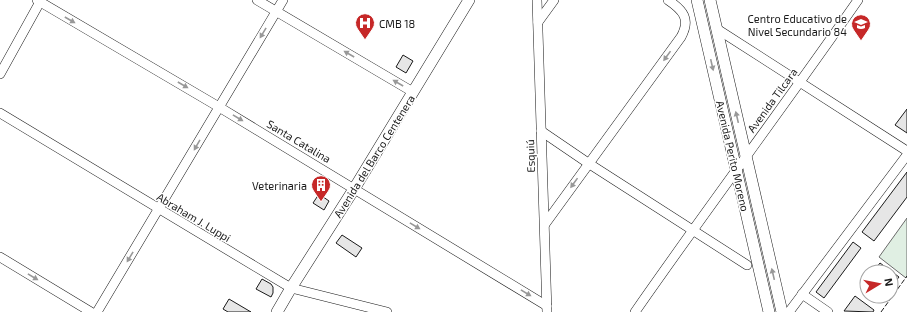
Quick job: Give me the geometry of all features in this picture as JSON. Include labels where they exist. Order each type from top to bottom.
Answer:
[{"type":"main road","name":"Avenida del Barco Centenera","points":[[277,312],[469,0]]},
{"type":"main road","name":"Avenida Perito Moreno","points":[[697,0],[769,312]]},
{"type":"main road","name":"Avenida Perito Moreno","points":[[710,0],[782,312]]},
{"type":"street","points":[[257,0],[413,92]]},
{"type":"street","points":[[97,312],[283,0]]},
{"type":"street","name":"Esquiú","points":[[537,0],[547,309]]},
{"type":"street","points":[[538,22],[554,0]]},
{"type":"street","points":[[545,224],[685,31],[686,23],[684,14],[680,8],[668,0]]},
{"type":"street","name":"Avenida Tilcara","points":[[635,312],[692,230],[800,83],[858,0]]},
{"type":"street","points":[[0,74],[39,1]]},
{"type":"street","name":"Santa Catalina","points":[[39,1],[219,107],[547,309]]},
{"type":"street","points":[[717,29],[907,151]]},
{"type":"street","name":"Abraham J. Luppi","points":[[0,113],[291,288],[387,312]]},
{"type":"street","points":[[542,131],[588,163],[747,265]]},
{"type":"street","points":[[789,312],[907,155]]},
{"type":"street","points":[[0,257],[91,312]]},
{"type":"street","points":[[802,294],[828,312]]},
{"type":"green space","points":[[907,218],[906,278],[899,273],[899,264],[888,264],[879,257]]},
{"type":"building","points":[[403,55],[413,61],[406,73],[396,67]]},
{"type":"building","points":[[907,109],[907,133],[895,125]]},
{"type":"building","points":[[907,172],[907,197],[874,241],[862,232]]},
{"type":"building","name":"Veterinaria","points":[[319,194],[329,201],[324,210],[313,203]]},
{"type":"building","points":[[342,235],[362,248],[356,257],[336,243]]},
{"type":"building","points":[[853,242],[861,248],[824,298],[816,292]]},
{"type":"building","points":[[262,279],[271,284],[273,287],[271,297],[256,289]]},
{"type":"building","points":[[855,296],[859,299],[859,304],[866,304],[874,310],[873,312],[844,311]]},
{"type":"building","points":[[229,299],[251,312],[228,312],[223,309]]},
{"type":"fence","points":[[881,312],[907,276]]},
{"type":"place","name":"CMB 18","points":[[365,40]]},
{"type":"place","name":"Centro Educativo de Nivel Secundario 84","points":[[861,41]]},
{"type":"place","name":"Veterinaria","points":[[321,202]]}]
